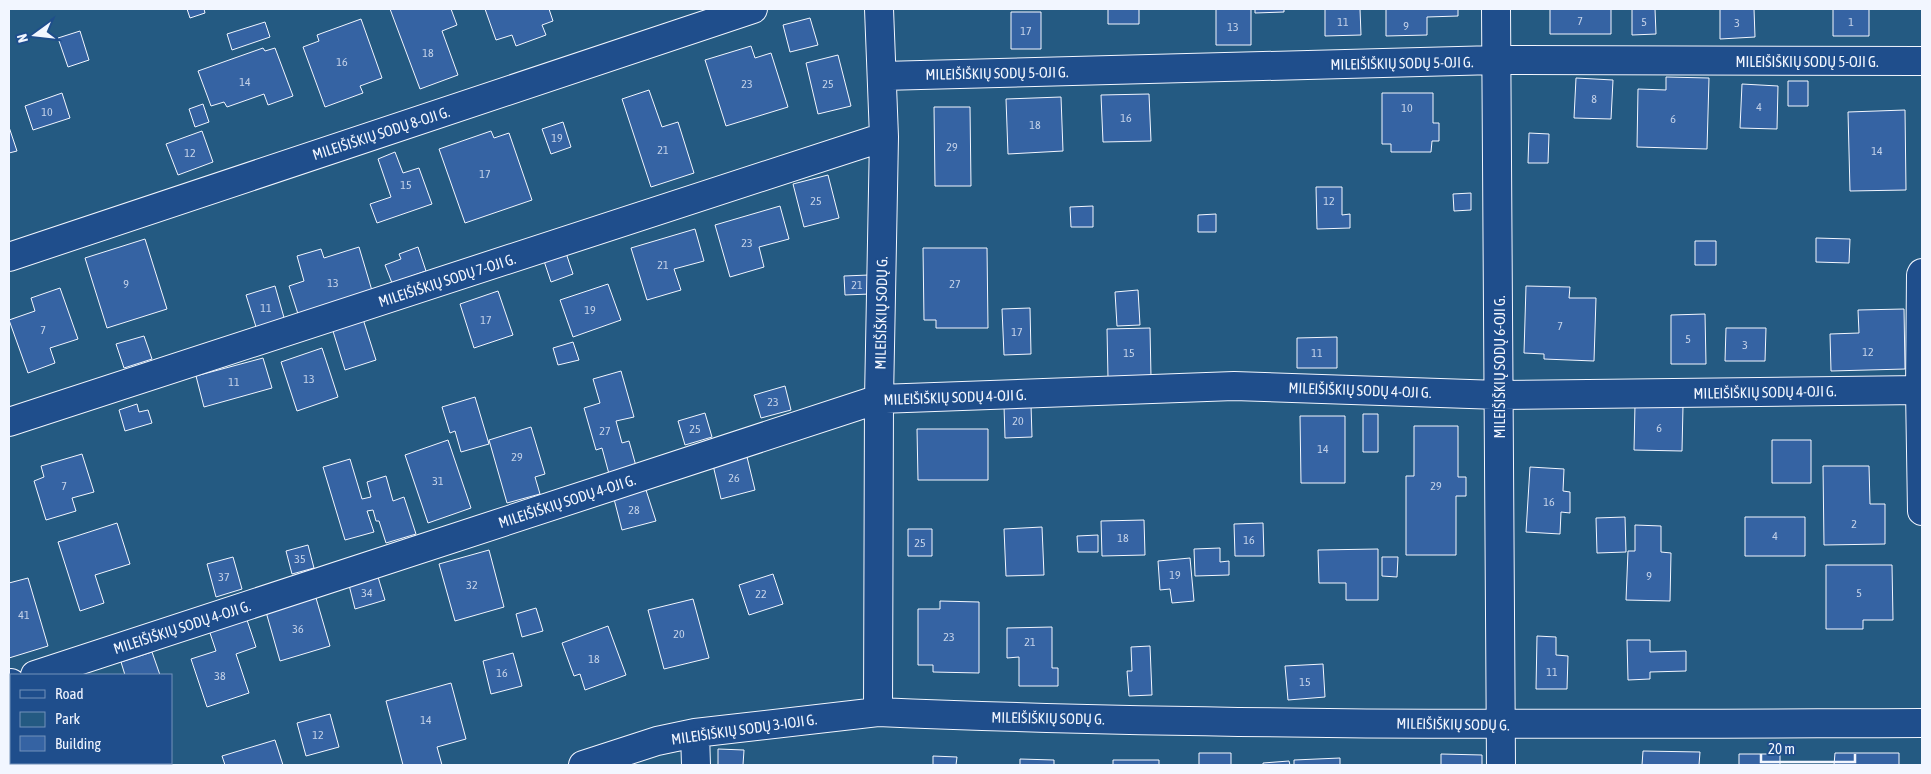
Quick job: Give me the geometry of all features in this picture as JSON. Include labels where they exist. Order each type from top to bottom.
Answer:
[{"type":"street","name":"MILEIŠIŠKIŲ SODŲ 8-OJI G.","points":[[9,257],[753,9]]},
{"type":"street","name":"MILEIŠIŠKIŲ SODŲ G.","points":[[879,9],[884,137],[879,399],[878,712],[1029,718],[1500,725],[1922,723]]},
{"type":"street","name":"MILEIŠIŠKIŲ SODŲ 6-OJI G.","points":[[1496,9],[1501,765]]},
{"type":"street","name":"MILEIŠIŠKIŲ SODŲ 5-OJI G.","points":[[882,76],[1496,60],[1922,61]]},
{"type":"street","name":"MILEIŠIŠKIŲ SODŲ 7-OJI G.","points":[[9,422],[884,137]]},
{"type":"street","points":[[1922,273],[1920,275],[1922,511]]},
{"type":"street","name":"MILEIŠIŠKIŲ SODŲ 4-OJI G.","points":[[38,674],[879,399],[1234,386],[1499,395],[1920,390]]},
{"type":"street","name":"MILEIŠIŠKIŲ SODŲ 3-IOJI G.","points":[[583,765],[657,741],[695,733],[878,712]]},
{"type":"street","points":[[695,733],[696,765]]},
{"type":"green space","points":[[9,9],[1922,9],[1922,765],[9,765]]},
{"type":"building","points":[[187,9],[204,9],[205,13],[190,18]]},
{"type":"building","points":[[390,9],[451,9],[457,25],[442,31],[458,75],[420,89]]},
{"type":"building","points":[[485,9],[549,9],[553,21],[542,25],[546,35],[516,46],[512,35],[496,40]]},
{"type":"building","points":[[1108,9],[1139,9],[1139,24],[1108,24]]},
{"type":"building","points":[[1216,9],[1251,9],[1251,45],[1216,45]]},
{"type":"building","points":[[1255,9],[1284,9],[1284,12],[1255,13]]},
{"type":"building","points":[[1325,9],[1360,9],[1361,35],[1325,36]]},
{"type":"building","points":[[1386,9],[1458,9],[1458,16],[1427,17],[1427,35],[1386,36]]},
{"type":"building","points":[[1550,9],[1611,9],[1611,34],[1550,34]]},
{"type":"building","points":[[1632,9],[1655,9],[1656,34],[1632,35]]},
{"type":"building","points":[[1720,9],[1754,9],[1755,37],[1720,39]]},
{"type":"building","points":[[1833,9],[1869,9],[1869,36],[1833,36]]},
{"type":"building","points":[[1011,12],[1041,12],[1041,49],[1011,49]]},
{"type":"building","points":[[810,18],[818,45],[790,52],[783,25]]},
{"type":"building","points":[[361,19],[382,78],[360,86],[363,93],[325,107],[303,47],[319,41],[317,35]]},
{"type":"building","points":[[265,22],[270,37],[232,50],[227,34]]},
{"type":"building","points":[[80,31],[89,60],[68,67],[58,38]]},
{"type":"building","points":[[751,46],[755,58],[771,53],[788,107],[726,126],[705,60]]},
{"type":"building","points":[[263,48],[265,51],[275,48],[293,96],[268,105],[264,94],[227,107],[224,102],[211,106],[198,71]]},
{"type":"building","points":[[838,55],[851,106],[818,114],[806,63]]},
{"type":"building","points":[[1666,77],[1709,78],[1707,149],[1637,147],[1638,89],[1666,90]]},
{"type":"building","points":[[1576,78],[1613,80],[1611,119],[1574,118]]},
{"type":"building","points":[[1788,81],[1808,81],[1808,106],[1788,106]]},
{"type":"building","points":[[1742,84],[1778,86],[1777,129],[1740,128]]},
{"type":"building","points":[[649,90],[662,127],[678,122],[694,173],[651,187],[622,99]]},
{"type":"building","points":[[62,93],[70,118],[33,130],[25,106]]},
{"type":"building","points":[[1382,93],[1433,93],[1433,123],[1439,123],[1439,141],[1432,141],[1431,152],[1391,152],[1391,144],[1382,144]]},
{"type":"building","points":[[1149,94],[1151,141],[1103,142],[1101,95]]},
{"type":"building","points":[[1061,97],[1063,151],[1008,154],[1006,99]]},
{"type":"building","points":[[203,104],[209,122],[195,127],[189,109]]},
{"type":"building","points":[[934,107],[970,107],[971,186],[935,186]]},
{"type":"building","points":[[1905,110],[1906,190],[1850,191],[1848,112]]},
{"type":"building","points":[[563,122],[571,147],[551,154],[542,129]]},
{"type":"building","points":[[9,127],[17,151],[9,153]]},
{"type":"building","points":[[202,131],[213,162],[178,175],[166,144]]},
{"type":"building","points":[[491,131],[494,138],[509,133],[532,200],[465,223],[439,149]]},
{"type":"building","points":[[1529,133],[1549,134],[1548,163],[1528,163]]},
{"type":"building","points":[[395,152],[403,173],[419,168],[432,204],[377,223],[370,204],[391,197],[378,159]]},
{"type":"building","points":[[828,175],[839,218],[804,227],[793,184]]},
{"type":"building","points":[[1316,187],[1342,187],[1342,215],[1350,214],[1350,228],[1317,229]]},
{"type":"building","points":[[1471,193],[1471,210],[1454,211],[1453,194]]},
{"type":"building","points":[[780,206],[789,239],[759,247],[764,267],[730,277],[715,225]]},
{"type":"building","points":[[1093,206],[1093,227],[1071,227],[1070,207]]},
{"type":"building","points":[[1216,214],[1216,232],[1198,232],[1198,215]]},
{"type":"building","points":[[695,229],[704,261],[674,269],[681,290],[647,300],[631,248]]},
{"type":"building","points":[[1816,238],[1850,239],[1849,263],[1816,262]]},
{"type":"building","points":[[145,239],[167,309],[107,328],[85,258]]},
{"type":"building","points":[[1695,241],[1716,241],[1716,265],[1695,265]]},
{"type":"building","points":[[359,247],[373,294],[299,317],[289,286],[304,281],[297,256],[321,249],[324,258]]},
{"type":"building","points":[[418,247],[426,271],[392,283],[385,265],[401,259],[399,254]]},
{"type":"building","points":[[923,248],[987,248],[988,328],[936,328],[936,320],[924,320]]},
{"type":"building","points":[[565,250],[573,274],[551,282],[543,258]]},
{"type":"building","points":[[869,275],[870,294],[845,295],[844,276]]},
{"type":"building","points":[[608,284],[621,320],[573,337],[560,300]]},
{"type":"building","points":[[275,286],[285,321],[257,330],[246,295]]},
{"type":"building","points":[[1526,286],[1570,287],[1569,298],[1596,298],[1594,361],[1544,359],[1544,354],[1524,353]]},
{"type":"building","points":[[60,288],[78,339],[50,348],[55,363],[28,373],[9,320],[35,311],[31,298]]},
{"type":"building","points":[[1138,290],[1140,325],[1117,326],[1115,292]]},
{"type":"building","points":[[498,291],[513,335],[474,348],[460,304]]},
{"type":"building","points":[[1030,308],[1031,354],[1004,355],[1002,309]]},
{"type":"building","points":[[1904,309],[1905,369],[1831,371],[1830,334],[1859,333],[1858,310]]},
{"type":"building","points":[[1705,314],[1706,364],[1671,364],[1671,315]]},
{"type":"building","points":[[363,319],[376,360],[345,370],[332,328]]},
{"type":"building","points":[[1150,328],[1151,377],[1108,378],[1107,329]]},
{"type":"building","points":[[1726,328],[1766,328],[1765,361],[1725,361]]},
{"type":"building","points":[[144,336],[152,359],[124,368],[116,344]]},
{"type":"building","points":[[1337,337],[1337,368],[1297,368],[1297,338]]},
{"type":"building","points":[[573,342],[579,360],[558,365],[553,348]]},
{"type":"building","points":[[322,348],[338,397],[297,411],[281,362]]},
{"type":"building","points":[[263,358],[272,388],[204,407],[196,376]]},
{"type":"building","points":[[621,371],[634,417],[616,421],[622,443],[629,441],[636,466],[609,474],[602,448],[596,450],[584,408],[600,403],[593,379]]},
{"type":"building","points":[[785,386],[791,410],[761,418],[754,395]]},
{"type":"building","points":[[475,397],[489,444],[461,452],[455,431],[450,433],[442,407]]},
{"type":"building","points":[[137,404],[139,412],[148,410],[152,423],[125,431],[119,410]]},
{"type":"building","points":[[1031,405],[1032,437],[1005,438],[1004,406]]},
{"type":"building","points":[[1635,405],[1683,406],[1682,451],[1634,450]]},
{"type":"building","points":[[705,413],[712,437],[685,445],[678,421]]},
{"type":"building","points":[[1363,414],[1378,414],[1378,452],[1363,452]]},
{"type":"building","points":[[1300,416],[1345,416],[1345,483],[1301,483]]},
{"type":"building","points":[[1414,426],[1458,426],[1458,477],[1466,477],[1466,496],[1456,496],[1456,555],[1406,555],[1406,476],[1414,476]]},
{"type":"building","points":[[531,427],[545,474],[535,477],[540,494],[507,503],[489,440]]},
{"type":"building","points":[[917,429],[988,429],[988,480],[918,480]]},
{"type":"building","points":[[448,440],[471,508],[428,523],[405,455]]},
{"type":"building","points":[[1772,440],[1811,440],[1811,483],[1772,483]]},
{"type":"building","points":[[82,454],[94,492],[72,498],[76,511],[46,520],[34,481],[44,477],[41,466]]},
{"type":"building","points":[[747,457],[755,490],[721,499],[713,465]]},
{"type":"building","points":[[350,459],[362,499],[371,497],[367,482],[386,476],[393,501],[404,497],[416,534],[386,543],[379,521],[376,521],[373,510],[367,511],[374,532],[345,540],[323,467]]},
{"type":"building","points":[[1823,466],[1869,466],[1870,504],[1885,504],[1885,544],[1824,545]]},
{"type":"building","points":[[1530,467],[1564,469],[1563,491],[1570,492],[1570,513],[1561,512],[1560,534],[1526,532]]},
{"type":"building","points":[[646,490],[656,521],[622,530],[614,499]]},
{"type":"building","points":[[1625,517],[1626,552],[1597,553],[1596,518]]},
{"type":"building","points":[[1745,517],[1805,517],[1805,556],[1745,556]]},
{"type":"building","points":[[1144,520],[1145,555],[1102,556],[1101,521]]},
{"type":"building","points":[[117,523],[130,564],[95,575],[104,603],[80,611],[58,542]]},
{"type":"building","points":[[1263,523],[1264,556],[1235,556],[1234,524]]},
{"type":"building","points":[[1635,525],[1661,526],[1661,552],[1671,553],[1670,601],[1626,600],[1628,551],[1635,551]]},
{"type":"building","points":[[1042,527],[1044,575],[1006,576],[1004,529]]},
{"type":"building","points":[[908,529],[932,529],[932,556],[908,556]]},
{"type":"building","points":[[1098,535],[1098,552],[1078,552],[1077,536]]},
{"type":"building","points":[[308,545],[314,568],[292,574],[286,551]]},
{"type":"building","points":[[1220,548],[1220,562],[1229,561],[1229,575],[1195,576],[1194,549]]},
{"type":"building","points":[[1378,549],[1378,600],[1346,600],[1346,583],[1319,583],[1318,550]]},
{"type":"building","points":[[489,550],[504,607],[455,621],[439,564]]},
{"type":"building","points":[[233,557],[242,589],[216,597],[207,564]]},
{"type":"building","points":[[1382,557],[1398,557],[1397,577],[1382,576]]},
{"type":"building","points":[[1190,558],[1194,601],[1172,603],[1170,589],[1160,590],[1158,561]]},
{"type":"building","points":[[1826,565],[1892,565],[1893,620],[1863,620],[1863,629],[1826,629]]},
{"type":"building","points":[[773,574],[783,604],[749,615],[739,585]]},
{"type":"building","points":[[378,577],[385,600],[355,609],[349,585]]},
{"type":"building","points":[[28,578],[48,646],[9,658],[9,583]]},
{"type":"building","points":[[316,598],[330,646],[280,661],[266,612]]},
{"type":"building","points":[[693,599],[709,658],[664,669],[648,610]]},
{"type":"building","points":[[940,601],[979,602],[979,673],[933,672],[933,665],[918,665],[918,609],[940,609]]},
{"type":"building","points":[[536,608],[543,631],[522,637],[516,614]]},
{"type":"building","points":[[246,617],[256,647],[236,654],[249,693],[207,707],[191,659],[216,651],[209,630]]},
{"type":"building","points":[[608,626],[626,675],[585,690],[580,674],[574,676],[562,643]]},
{"type":"building","points":[[1052,627],[1052,668],[1058,668],[1058,686],[1019,686],[1019,657],[1007,658],[1007,628]]},
{"type":"building","points":[[1537,636],[1556,637],[1556,655],[1568,656],[1567,689],[1536,689]]},
{"type":"building","points":[[1627,640],[1650,640],[1650,652],[1686,651],[1686,671],[1650,672],[1650,679],[1628,680]]},
{"type":"building","points":[[1150,646],[1152,695],[1129,696],[1127,671],[1132,671],[1131,647]]},
{"type":"building","points":[[152,652],[160,674],[125,674],[121,662]]},
{"type":"building","points":[[513,653],[522,686],[491,694],[483,661]]},
{"type":"building","points":[[1323,664],[1325,697],[1288,700],[1285,666]]},
{"type":"building","points":[[451,683],[466,739],[437,747],[442,765],[403,765],[386,701]]},
{"type":"building","points":[[330,714],[339,747],[306,756],[297,723]]},
{"type":"building","points":[[275,740],[283,765],[225,765],[222,756]]},
{"type":"building","points":[[718,749],[744,750],[743,765],[718,765]]},
{"type":"building","points":[[1643,751],[1700,752],[1699,765],[1642,765]]},
{"type":"building","points":[[1199,753],[1231,753],[1231,765],[1199,765]]},
{"type":"building","points":[[1835,753],[1899,753],[1899,765],[1834,765]]},
{"type":"building","points":[[1441,754],[1482,755],[1482,765],[1441,765]]},
{"type":"building","points":[[1739,754],[1780,754],[1780,765],[1739,765]]},
{"type":"building","points":[[933,756],[957,757],[956,765],[933,765]]},
{"type":"building","points":[[1340,758],[1340,765],[1294,765],[1294,760]]},
{"type":"building","points":[[1020,759],[1054,760],[1054,765],[1020,765]]},
{"type":"building","points":[[1113,760],[1159,760],[1159,765],[1113,765]]},
{"type":"building","points":[[1289,761],[1290,765],[1263,765],[1263,763]]}]
